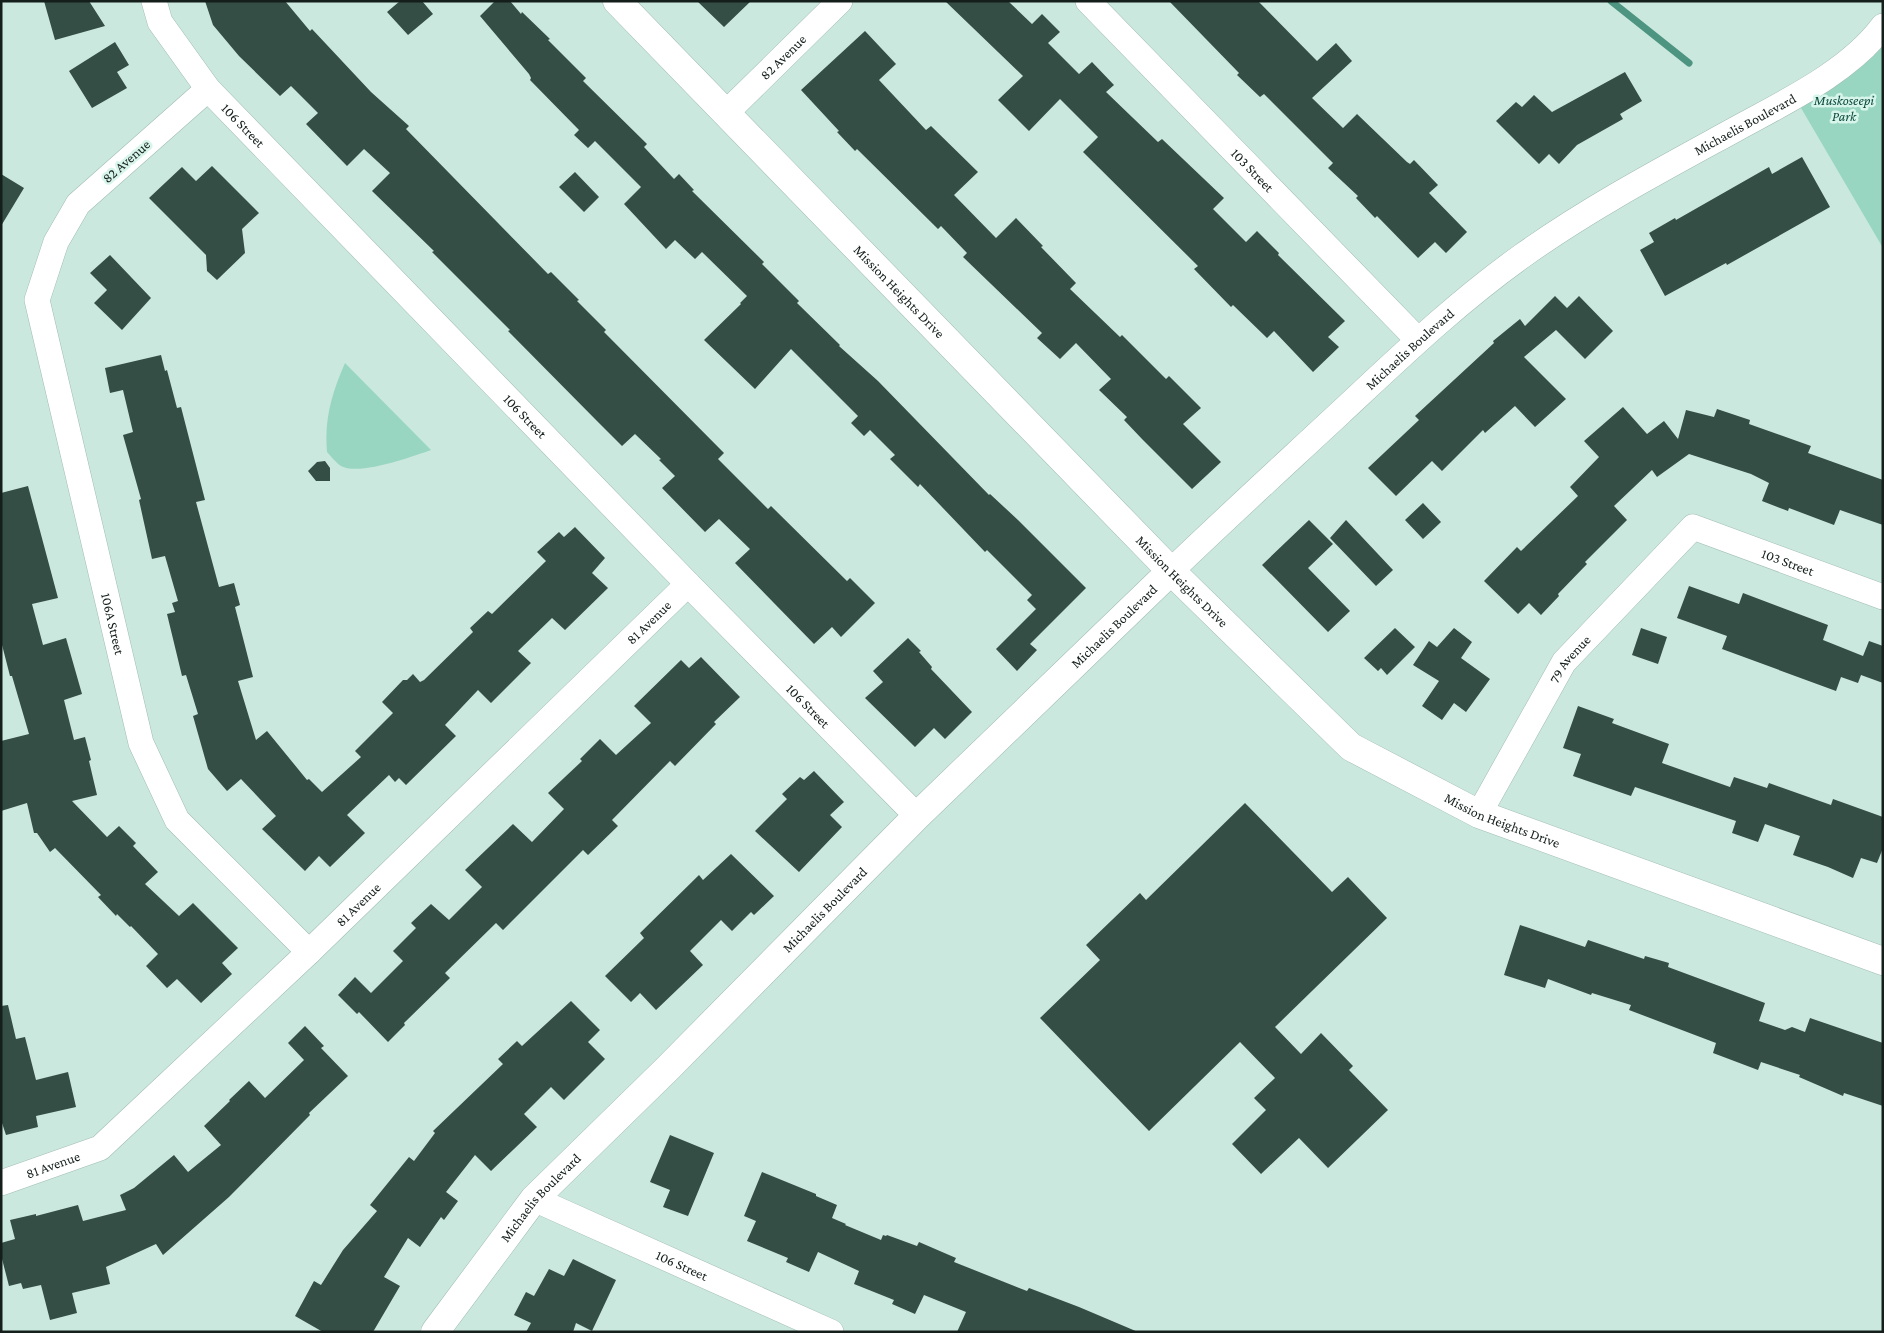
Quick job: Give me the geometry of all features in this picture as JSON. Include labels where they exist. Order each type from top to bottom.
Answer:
[{"type":"street","name":"106 Street","points":[[154,1],[160,22],[208,89],[688,584],[917,816]]},
{"type":"street","name":"Mission Heights Drive","points":[[617,1],[1171,571],[1351,747],[1479,814],[1883,961]]},
{"type":"street","name":"82 Avenue","points":[[726,113],[840,1]]},
{"type":"street","name":"103 Street","points":[[1088,1],[1418,340]]},
{"type":"street","name":"Michaelis Boulevard","points":[[435,1332],[534,1199],[667,1069],[917,816],[1171,571],[1418,340],[1478,289],[1522,256],[1616,196],[1794,96],[1839,68],[1864,49],[1883,26]]},
{"type":"street","name":"82 Avenue","points":[[56,242],[78,204],[208,89]]},
{"type":"street","name":"106A Street","points":[[56,242],[37,300],[141,743],[177,820],[309,952]]},
{"type":"street","name":"103 Street","points":[[1693,527],[1883,597]]},
{"type":"street","name":"79 Avenue","points":[[1479,814],[1564,662],[1693,527]]},
{"type":"street","name":"81 Avenue","points":[[1,1183],[100,1148],[309,952],[688,584]]},
{"type":"street","name":"106 Street","points":[[534,1199],[831,1332]]},
{"type":"green space","name":"Muskoseepi Park","points":[[1883,26],[1883,248],[1794,96]]},
{"type":"green space","points":[[345,363],[431,450],[385,464],[360,469],[341,466],[335,461],[327,452],[328,417],[336,385]]},
{"type":"building","points":[[44,1],[89,1],[105,26],[55,40]]},
{"type":"building","points":[[205,1],[285,1],[310,31],[312,29],[371,92],[409,126],[406,129],[548,274],[551,272],[579,300],[577,301],[606,330],[604,332],[724,453],[718,459],[768,509],[771,506],[847,581],[850,578],[875,603],[841,637],[832,627],[814,644],[735,563],[750,549],[719,519],[705,532],[662,488],[675,476],[659,460],[661,459],[635,434],[622,446],[596,420],[432,252],[434,251],[372,191],[390,173],[364,149],[347,166],[306,124],[318,113],[291,86],[280,96],[239,56],[213,25]]},
{"type":"building","points":[[400,1],[422,1],[433,14],[408,35],[387,12]]},
{"type":"building","points":[[495,1],[510,1],[521,14],[522,12],[550,39],[548,40],[586,78],[583,81],[647,144],[644,147],[674,179],[679,174],[694,190],[692,191],[764,262],[762,264],[799,301],[797,303],[839,346],[878,381],[989,495],[1018,520],[1086,588],[1030,644],[1037,650],[1017,671],[996,649],[1036,609],[1027,600],[1032,595],[987,550],[985,552],[920,484],[918,487],[890,459],[895,455],[870,430],[864,436],[851,423],[858,416],[791,349],[755,389],[704,340],[747,296],[702,252],[695,259],[675,240],[666,249],[624,204],[641,187],[595,141],[588,148],[574,135],[579,130],[530,80],[529,74],[480,16]]},
{"type":"building","points":[[697,1],[751,1],[724,27]]},
{"type":"building","points":[[945,1],[1008,1],[1032,24],[1042,14],[1060,32],[1048,43],[1079,74],[1092,62],[1114,85],[1106,92],[1158,142],[1162,139],[1224,198],[1213,209],[1246,242],[1257,231],[1279,253],[1278,255],[1345,321],[1328,337],[1339,347],[1313,372],[1274,331],[1267,338],[1233,305],[1231,307],[1194,269],[1198,266],[1083,152],[1098,137],[1060,99],[1029,131],[998,100],[1023,76]]},
{"type":"building","points":[[1169,1],[1258,1],[1317,61],[1336,43],[1352,61],[1312,98],[1343,128],[1357,114],[1407,162],[1410,164],[1414,160],[1438,185],[1429,193],[1467,232],[1446,253],[1435,242],[1418,258],[1377,216],[1375,218],[1356,198],[1358,196],[1328,168],[1333,163],[1264,94],[1260,97],[1237,75],[1239,73]]},
{"type":"building","points":[[865,31],[896,64],[879,80],[926,130],[931,126],[978,172],[954,195],[996,238],[1016,218],[1076,283],[1070,289],[1120,337],[1122,335],[1166,379],[1169,376],[1201,408],[1183,424],[1221,462],[1192,489],[1124,420],[1127,417],[1099,390],[1111,379],[1076,343],[1060,359],[1037,338],[1042,333],[963,257],[967,253],[941,226],[938,229],[857,149],[855,151],[801,90]]},
{"type":"building","points":[[115,42],[129,65],[117,72],[127,88],[92,108],[69,71]]},
{"type":"building","points":[[1625,72],[1642,101],[1620,114],[1623,119],[1577,145],[1559,164],[1549,154],[1539,164],[1496,121],[1516,102],[1522,107],[1534,95],[1552,112]]},
{"type":"building","points":[[1802,157],[1830,207],[1727,265],[1726,263],[1665,296],[1640,250],[1654,242],[1649,233],[1675,218],[1676,220],[1769,167],[1772,174]]},
{"type":"building","points":[[212,166],[259,213],[242,229],[245,253],[217,280],[207,271],[206,255],[149,198],[182,167],[196,181]]},
{"type":"building","points":[[575,172],[599,197],[584,212],[559,187]]},
{"type":"building","points":[[1,174],[24,188],[1,226]]},
{"type":"building","points":[[110,255],[151,298],[122,330],[94,303],[107,290],[90,273]]},
{"type":"building","points":[[1555,296],[1567,308],[1579,296],[1613,331],[1585,359],[1556,330],[1524,357],[1566,399],[1535,427],[1515,406],[1485,433],[1483,430],[1442,471],[1432,461],[1396,496],[1368,468],[1419,420],[1415,416],[1494,343],[1493,341],[1520,319],[1525,326]]},
{"type":"building","points":[[161,355],[177,408],[181,407],[205,500],[196,502],[219,587],[234,583],[240,605],[235,607],[253,677],[238,681],[256,740],[267,731],[307,780],[309,779],[322,792],[361,757],[355,751],[393,713],[382,702],[403,680],[407,680],[413,674],[420,682],[424,680],[473,632],[470,628],[488,611],[492,614],[546,561],[537,552],[559,532],[564,537],[575,527],[605,558],[592,573],[608,588],[565,630],[552,618],[518,651],[531,663],[491,703],[478,690],[445,725],[456,736],[406,785],[399,778],[395,782],[389,775],[347,815],[365,833],[330,867],[319,856],[305,871],[262,829],[276,816],[241,779],[227,791],[208,769],[193,716],[198,714],[186,675],[182,676],[167,614],[175,612],[172,603],[178,601],[165,556],[152,559],[139,500],[141,499],[123,435],[133,432],[123,390],[110,393],[105,368]]},
{"type":"building","points":[[1623,407],[1647,434],[1664,421],[1678,439],[1686,410],[1714,417],[1717,409],[1750,420],[1749,424],[1811,446],[1808,453],[1883,480],[1883,525],[1840,510],[1834,525],[1789,508],[1788,511],[1762,501],[1769,483],[1751,474],[1689,454],[1657,477],[1652,470],[1614,506],[1627,520],[1585,562],[1587,564],[1541,615],[1529,603],[1518,614],[1484,581],[1517,547],[1521,551],[1578,496],[1570,487],[1599,457],[1584,441]]},
{"type":"building","points":[[325,461],[330,468],[330,481],[316,481],[308,471],[317,462]]},
{"type":"building","points":[[28,486],[58,598],[32,604],[43,645],[66,638],[82,694],[64,700],[74,740],[85,737],[97,795],[72,801],[107,837],[119,826],[136,843],[133,846],[158,872],[145,884],[179,916],[193,903],[238,948],[222,963],[232,974],[201,1003],[177,979],[167,988],[146,966],[158,954],[131,926],[117,914],[116,916],[98,897],[101,895],[55,848],[50,852],[37,833],[34,833],[27,803],[1,811],[1,741],[29,734],[1,641],[1,493]]},
{"type":"building","points":[[1423,503],[1441,522],[1423,539],[1405,520]]},
{"type":"building","points":[[1309,520],[1333,544],[1308,568],[1350,611],[1328,632],[1262,565]]},
{"type":"building","points":[[1346,520],[1393,570],[1376,586],[1330,538]]},
{"type":"building","points":[[1689,586],[1739,604],[1743,593],[1828,625],[1823,640],[1863,656],[1869,641],[1883,646],[1883,683],[1861,675],[1858,683],[1841,677],[1836,691],[1722,649],[1727,636],[1677,618]]},
{"type":"building","points":[[1395,628],[1415,647],[1387,675],[1381,668],[1378,671],[1364,658]]},
{"type":"building","points":[[1454,628],[1472,642],[1461,658],[1490,679],[1466,712],[1454,703],[1442,720],[1422,706],[1439,681],[1413,665],[1429,641],[1437,647]]},
{"type":"building","points":[[1641,628],[1667,637],[1658,664],[1632,655]]},
{"type":"building","points":[[908,638],[921,651],[919,652],[932,667],[931,669],[972,712],[945,739],[934,728],[915,747],[865,698],[883,682],[873,671]]},
{"type":"building","points":[[701,657],[740,697],[714,722],[716,724],[675,766],[670,761],[612,820],[618,826],[588,855],[583,850],[503,930],[496,923],[445,973],[450,978],[404,1023],[405,1025],[388,1042],[359,1012],[357,1014],[338,995],[355,977],[371,993],[403,961],[393,951],[416,928],[411,923],[431,904],[449,920],[482,887],[465,870],[513,824],[532,842],[564,809],[548,793],[582,761],[580,759],[600,739],[616,755],[651,723],[634,706],[681,660],[689,668]]},
{"type":"building","points":[[1578,706],[1614,719],[1612,723],[1669,744],[1662,763],[1730,787],[1734,777],[1767,788],[1769,783],[1831,805],[1833,799],[1883,817],[1883,848],[1877,863],[1861,858],[1853,878],[1793,855],[1800,836],[1765,824],[1758,842],[1732,833],[1736,821],[1635,787],[1631,796],[1573,776],[1581,754],[1563,748]]},
{"type":"building","points":[[814,771],[844,802],[830,815],[842,827],[799,872],[755,831],[787,799],[782,794],[800,777],[804,780]]},
{"type":"building","points":[[1245,803],[1332,892],[1348,877],[1387,918],[1275,1027],[1301,1054],[1321,1033],[1353,1066],[1349,1070],[1388,1110],[1328,1168],[1299,1138],[1261,1174],[1232,1144],[1266,1110],[1254,1098],[1275,1078],[1240,1042],[1149,1131],[1040,1018],[1100,960],[1086,945],[1140,893],[1146,900]]},
{"type":"building","points":[[731,854],[774,896],[754,915],[751,912],[732,931],[721,920],[690,951],[703,965],[656,1010],[640,993],[631,1002],[605,976],[644,938],[640,933],[699,875],[703,880]]},
{"type":"building","points":[[1520,925],[1585,947],[1588,940],[1644,959],[1645,956],[1669,963],[1668,967],[1765,1003],[1759,1021],[1785,1030],[1792,1027],[1805,1032],[1810,1018],[1883,1043],[1883,1106],[1844,1093],[1843,1096],[1799,1077],[1800,1075],[1761,1062],[1758,1070],[1713,1053],[1716,1043],[1629,1010],[1631,1005],[1592,993],[1591,995],[1548,979],[1545,988],[1504,975]]},
{"type":"building","points":[[571,1001],[600,1030],[588,1042],[605,1059],[564,1100],[551,1087],[524,1114],[537,1127],[491,1171],[475,1155],[446,1192],[458,1201],[444,1220],[441,1217],[420,1247],[408,1238],[384,1277],[400,1286],[373,1332],[323,1332],[295,1316],[314,1281],[321,1285],[343,1250],[377,1211],[370,1205],[409,1157],[414,1161],[435,1133],[433,1131],[503,1064],[498,1059],[517,1041],[522,1046]]},
{"type":"building","points":[[8,1005],[16,1039],[25,1037],[36,1080],[68,1072],[76,1107],[36,1116],[38,1127],[6,1135],[1,1120],[1,1006]]},
{"type":"building","points":[[305,1026],[324,1046],[321,1048],[348,1076],[309,1113],[310,1115],[229,1197],[163,1255],[156,1244],[106,1267],[110,1284],[72,1293],[77,1313],[50,1320],[41,1285],[23,1289],[21,1283],[9,1286],[1,1255],[1,1243],[15,1239],[10,1220],[36,1214],[36,1216],[78,1205],[83,1221],[126,1210],[120,1195],[134,1188],[174,1155],[188,1172],[221,1145],[204,1126],[229,1100],[249,1081],[265,1098],[304,1060],[288,1043]]},
{"type":"building","points":[[670,1135],[714,1153],[688,1216],[663,1207],[670,1190],[650,1182]]},
{"type":"building","points":[[762,1172],[816,1194],[816,1196],[837,1205],[832,1218],[845,1225],[881,1240],[883,1235],[887,1235],[917,1246],[919,1242],[956,1258],[954,1262],[1027,1291],[1029,1288],[1079,1307],[1138,1332],[957,1332],[966,1312],[924,1295],[915,1314],[892,1304],[894,1300],[854,1284],[859,1271],[818,1252],[809,1272],[786,1262],[788,1258],[747,1241],[756,1221],[744,1216]]},
{"type":"building","points":[[573,1259],[616,1280],[592,1331],[576,1323],[573,1332],[526,1332],[531,1323],[514,1315],[526,1292],[534,1296],[549,1269],[564,1276]]},
{"type":"waterway","points":[[1611,1],[1689,63]]}]
